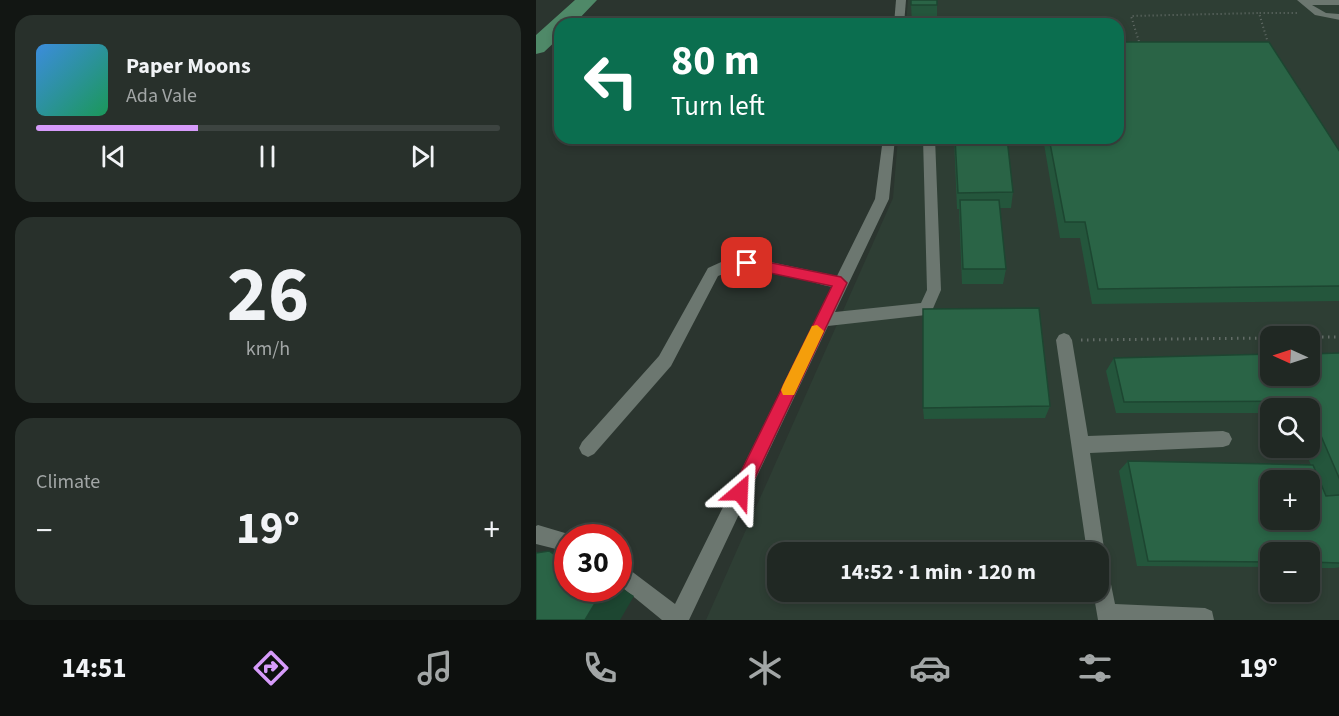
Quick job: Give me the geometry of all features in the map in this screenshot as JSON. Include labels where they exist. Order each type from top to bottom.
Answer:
[{"type":"street","points":[[900,18],[901,0]]},
{"type":"street","points":[[1304,4],[1340,2]]},
{"type":"street","points":[[1304,4],[1330,17],[1340,17]]},
{"type":"street","points":[[632,582],[678,620],[882,199],[888,144]]},
{"type":"street","points":[[822,320],[926,309],[934,290],[929,144]]},
{"type":"street","points":[[588,448],[665,361],[713,272],[730,264],[747,263],[841,283]]},
{"type":"street","points":[[1064,340],[1095,542]]},
{"type":"street","points":[[1080,445],[1223,439]]},
{"type":"street","points":[[538,536],[554,540]]},
{"type":"street","points":[[1105,602],[1108,617],[1205,618]]},
{"type":"path","points":[[1142,49],[1131,16],[1300,13],[1304,4]]},
{"type":"path","points":[[1259,13],[1269,47]]},
{"type":"path","points":[[1320,338],[1340,337]]},
{"type":"path","points":[[1064,340],[1260,338]]},
{"type":"shaded area","points":[[908,0],[1339,0],[1339,620],[706,620],[893,198],[898,144],[1124,144],[1124,18],[906,18]]},
{"type":"building","points":[[911,0],[937,0],[937,5],[911,5]]},
{"type":"building","points":[[1124,42],[1269,42],[1340,152],[1340,286],[1098,289],[1085,222],[1065,222],[1050,144],[1124,144]]},
{"type":"building","points":[[955,144],[1008,144],[1013,192],[958,193]]},
{"type":"building","points":[[960,200],[999,200],[1006,269],[963,269]]},
{"type":"building","points":[[1039,308],[1050,406],[923,408],[923,309]]},
{"type":"building","points":[[1340,353],[1340,480],[1320,434],[1320,398],[1260,398],[1260,401],[1124,402],[1114,358],[1260,354],[1260,386],[1320,386],[1320,354]]},
{"type":"building","points":[[1128,461],[1313,465],[1315,470],[1260,470],[1260,530],[1320,530],[1320,482],[1326,496],[1340,495],[1340,563],[1320,562],[1320,542],[1260,542],[1260,562],[1148,561]]},
{"type":"building","points":[[549,551],[554,554],[554,602],[596,602],[585,620],[536,620],[536,553]]},
{"type":"waterway","points":[[568,18],[587,0]]},
{"type":"waterway","points":[[536,47],[554,30]]},
{"type":"slow traffic","points":[[789,390],[817,331]]},
{"type":"route","points":[[740,492],[841,283],[747,263]]}]
